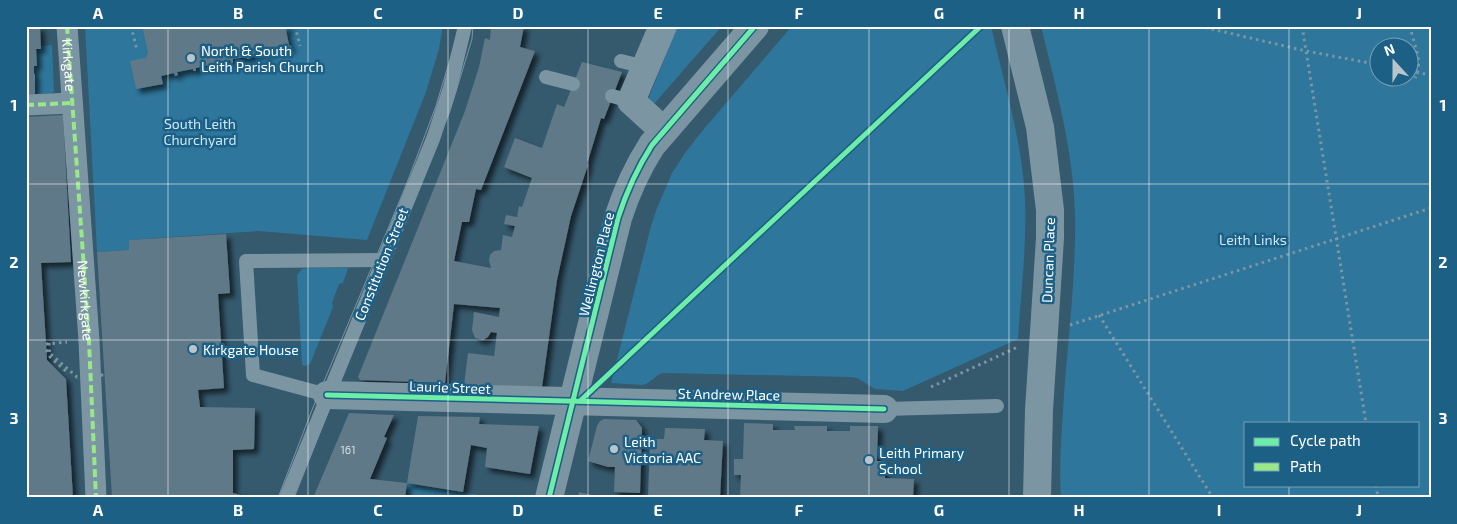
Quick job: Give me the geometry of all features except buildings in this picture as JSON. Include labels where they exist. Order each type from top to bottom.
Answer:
[{"type":"street","name":"Kirkgate","points":[[67,26],[72,103]]},
{"type":"street","points":[[663,26],[633,64],[622,98],[664,131]]},
{"type":"street","name":"Wellington Place","points":[[548,498],[618,218],[627,192],[639,165],[664,131],[755,26]]},
{"type":"street","name":"Duncan Place","points":[[1016,26],[1040,128],[1050,210],[1050,238],[1039,410],[1037,498]]},
{"type":"street","points":[[26,105],[72,103]]},
{"type":"street","name":"Newkirkgate","points":[[72,103],[88,341],[96,498]]},
{"type":"street","name":"Laurie Street","points":[[327,394],[573,401]]},
{"type":"street","name":"St Andrew Place","points":[[573,401],[884,408]]},
{"type":"lane","name":"Constitution Street","points":[[286,498],[433,139],[450,88],[465,26]]},
{"type":"lane","points":[[546,77],[573,84]]},
{"type":"lane","points":[[327,394],[253,375],[246,261],[382,260]]},
{"type":"lane","points":[[884,408],[997,406]]},
{"type":"path","points":[[132,26],[137,50]]},
{"type":"path","points":[[295,26],[300,46]]},
{"type":"path","points":[[1198,26],[1306,51],[1370,63]]},
{"type":"path","points":[[1302,26],[1366,422]]},
{"type":"path","points":[[928,388],[1044,336],[1099,315],[1431,208]]},
{"type":"path","points":[[1099,315],[1213,498]]},
{"type":"path","points":[[46,350],[77,377],[105,375]]},
{"type":"green space","name":"South Leith Churchyard","points":[[85,26],[443,26],[439,49],[426,92],[367,240],[258,231],[129,240],[129,250],[97,252]]},
{"type":"green space","points":[[678,26],[722,26],[654,104],[648,99]]},
{"type":"green space","points":[[792,26],[991,26],[1012,112],[1025,198],[1025,233],[1018,339],[903,391],[875,389],[857,378],[850,377],[663,373],[643,385],[611,383],[651,226],[672,173],[703,130]]},
{"type":"green space","name":"Leith Links","points":[[1041,26],[1431,26],[1431,498],[1061,498],[1061,443],[1075,241],[1074,193],[1068,145]]},
{"type":"green space","points":[[52,45],[54,91],[52,93],[35,94],[34,66],[36,66],[36,49],[41,49],[41,46]]},
{"type":"green space","points":[[348,268],[343,283],[339,284],[332,303],[333,307],[310,364],[305,366],[302,365],[297,275],[302,269]]},
{"type":"green space","points":[[407,483],[485,496],[484,498],[405,498]]},
{"type":"tram line","points":[[278,498],[312,410],[405,188],[436,106],[459,26]]},
{"type":"tram line","points":[[294,498],[450,111],[472,39],[473,26]]},
{"type":"marked path","points":[[67,26],[89,341],[96,498]]},
{"type":"marked path","points":[[26,105],[72,103]]},
{"type":"cycle path","points":[[549,498],[618,218],[628,189],[652,145],[755,26]]},
{"type":"cycle path","points":[[580,401],[981,26]]},
{"type":"cycle path","points":[[327,395],[884,409]]},
{"type":"place","name":"North & South Leith Parish Church","points":[[191,58]]},
{"type":"place","name":"Kirkgate House","points":[[193,349]]},
{"type":"place","name":"Leith Victoria AAC","points":[[614,449]]},
{"type":"place","name":"Leith Primary School","points":[[869,460]]}]
